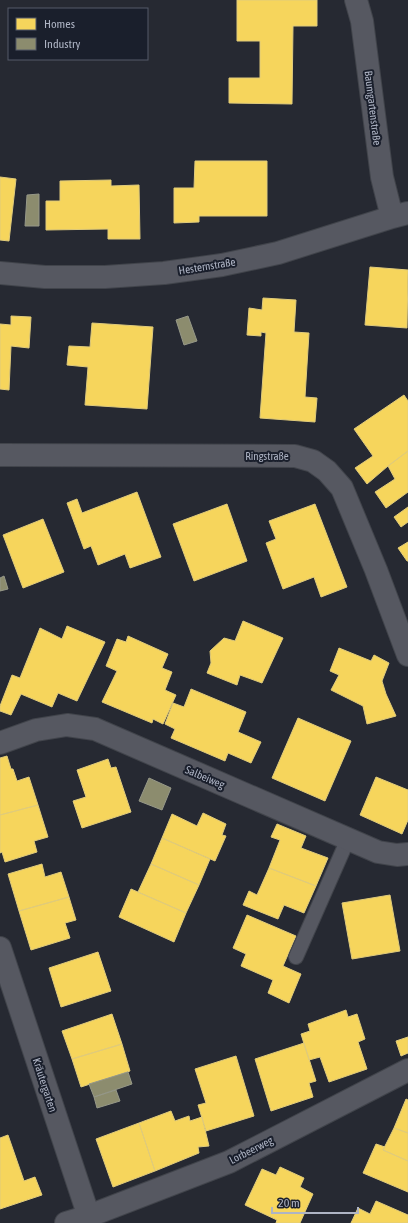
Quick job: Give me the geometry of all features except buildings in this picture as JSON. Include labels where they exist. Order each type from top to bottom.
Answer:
[{"type":"street","name":"Baumgartenstraße","points":[[356,0],[362,21],[382,177],[400,214]]},
{"type":"street","name":"Hesternstraße","points":[[0,273],[45,277],[105,277],[171,272],[222,265],[278,254],[400,214]]},
{"type":"street","name":"Ringstraße","points":[[0,455],[295,456],[313,461],[327,471],[342,488],[376,570],[408,655]]},
{"type":"street","name":"Salbeiweg","points":[[0,743],[36,730],[67,725],[95,729],[378,852],[397,855],[408,854]]},
{"type":"street","name":"Kräutergarten","points":[[0,948],[90,1220]]},
{"type":"street","name":"Lorbeerweg","points":[[66,1223],[90,1220],[228,1162],[408,1070]]},
{"type":"lane","points":[[296,957],[348,839]]}]
